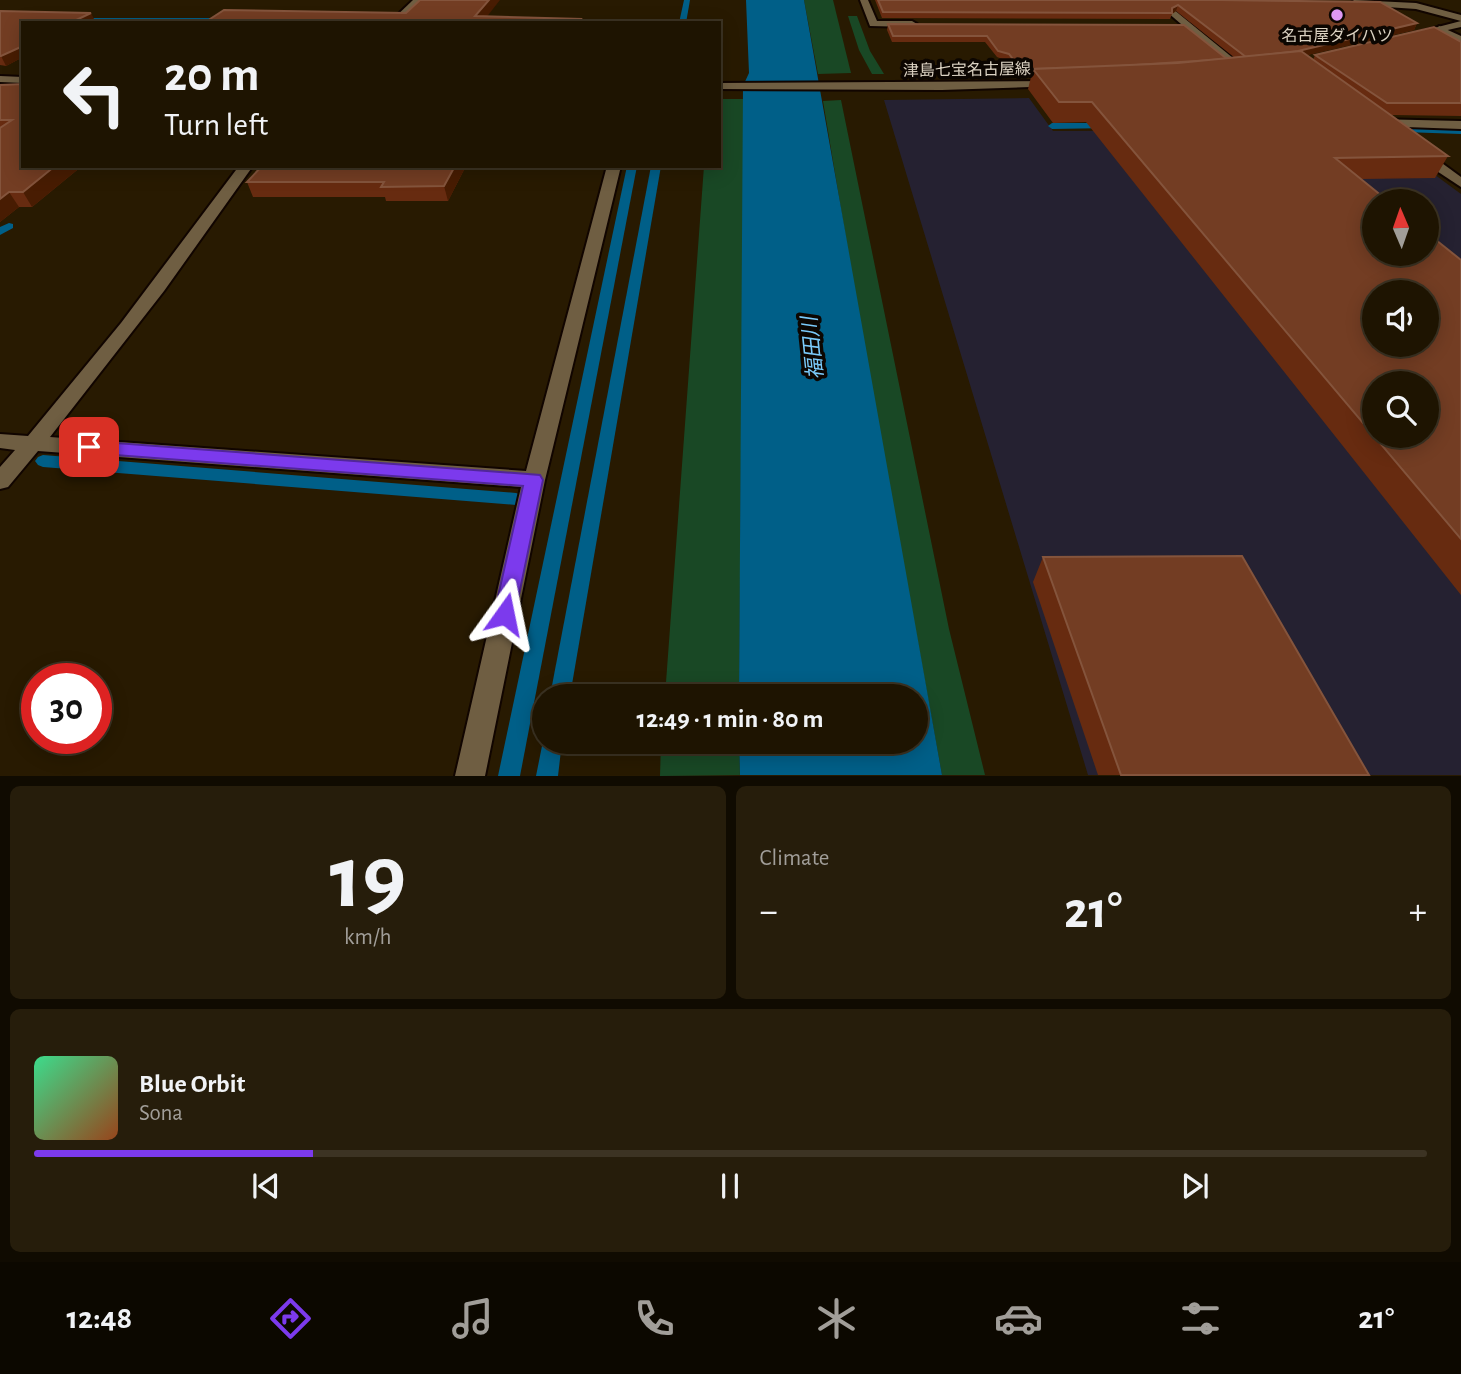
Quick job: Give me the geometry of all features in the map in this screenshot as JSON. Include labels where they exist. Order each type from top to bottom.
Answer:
[{"type":"street","points":[[396,21],[418,0]]},
{"type":"street","points":[[864,0],[873,24],[927,24]]},
{"type":"street","points":[[1157,0],[1170,0]]},
{"type":"street","points":[[1157,0],[1240,69]]},
{"type":"street","points":[[1340,2],[1416,6],[1461,18]]},
{"type":"street","points":[[1398,38],[1461,24]]},
{"type":"street","points":[[1173,25],[1186,25]]},
{"type":"street","points":[[1438,29],[1461,40]]},
{"type":"street","points":[[1227,71],[1254,68]]},
{"type":"street","points":[[0,79],[21,79]]},
{"type":"street","points":[[0,92],[21,79]]},
{"type":"street","name":"津島七宝名古屋線","points":[[721,86],[1061,84]]},
{"type":"street","points":[[1461,125],[1372,119],[1461,183]]},
{"type":"street","points":[[0,481],[34,443],[194,240],[245,168]]},
{"type":"street","points":[[470,775],[534,480],[613,168]]},
{"type":"street","points":[[0,441],[534,480]]},
{"type":"shaded area","points":[[1029,98],[1053,131],[1374,130],[1461,194],[1461,775],[1088,775],[884,100]]},
{"type":"green space","points":[[804,0],[833,0],[851,73],[818,74]]},
{"type":"green space","points":[[848,16],[857,16],[870,51],[884,74],[872,74],[859,50]]},
{"type":"green space","points":[[721,99],[744,99],[739,684],[666,684],[704,168],[721,168]]},
{"type":"green space","points":[[841,100],[949,629],[985,775],[942,775],[928,698],[928,684],[925,684],[864,347],[823,101]]},
{"type":"green space","points":[[661,754],[739,754],[740,775],[660,776]]},
{"type":"water","name":"福田川","points":[[746,0],[804,0],[926,684],[739,684],[743,86],[749,73]]},
{"type":"water","points":[[928,696],[942,775],[740,775],[739,754],[928,754]]},
{"type":"building","points":[[420,0],[489,0],[475,16],[581,19],[207,21],[224,10],[406,13]]},
{"type":"building","points":[[878,0],[1380,2],[1417,23],[1298,51],[1246,57],[1178,5],[1172,8],[1172,13],[883,12]]},
{"type":"building","points":[[0,11],[91,13],[74,21],[21,21],[21,47],[0,56]]},
{"type":"building","points":[[888,24],[1184,25],[1227,59],[1022,71],[1009,54],[998,51],[987,36],[893,36]]},
{"type":"building","points":[[1434,27],[1461,42],[1461,103],[1387,103],[1315,55]]},
{"type":"building","points":[[1301,51],[1448,156],[1335,158],[1373,189],[1362,189],[1362,266],[1439,266],[1439,242],[1461,260],[1461,539],[1384,448],[1439,448],[1439,371],[1362,371],[1362,422],[1092,102],[1059,102],[1033,69],[1178,63]]},
{"type":"building","points":[[21,84],[21,168],[53,168],[23,192],[9,192],[0,199],[0,128],[12,120],[0,120],[0,85]]},
{"type":"building","points":[[260,168],[454,168],[444,186],[381,187],[384,182],[247,182]]},
{"type":"building","points":[[1242,556],[1369,775],[1121,775],[1043,557]]},
{"type":"waterway","points":[[682,21],[687,0]]},
{"type":"waterway","points":[[75,19],[222,20]]},
{"type":"waterway","points":[[1052,126],[1107,126]]},
{"type":"waterway","points":[[1404,129],[1461,131]]},
{"type":"waterway","points":[[509,776],[632,168]]},
{"type":"waterway","points":[[562,684],[656,168]]},
{"type":"waterway","points":[[0,232],[9,226]]},
{"type":"waterway","points":[[43,461],[516,499]]},
{"type":"waterway","points":[[547,776],[550,754]]},
{"type":"place","name":"名古屋ダイハツ","points":[[1337,15]]},
{"type":"route","points":[[89,447],[534,480],[505,614]]}]
